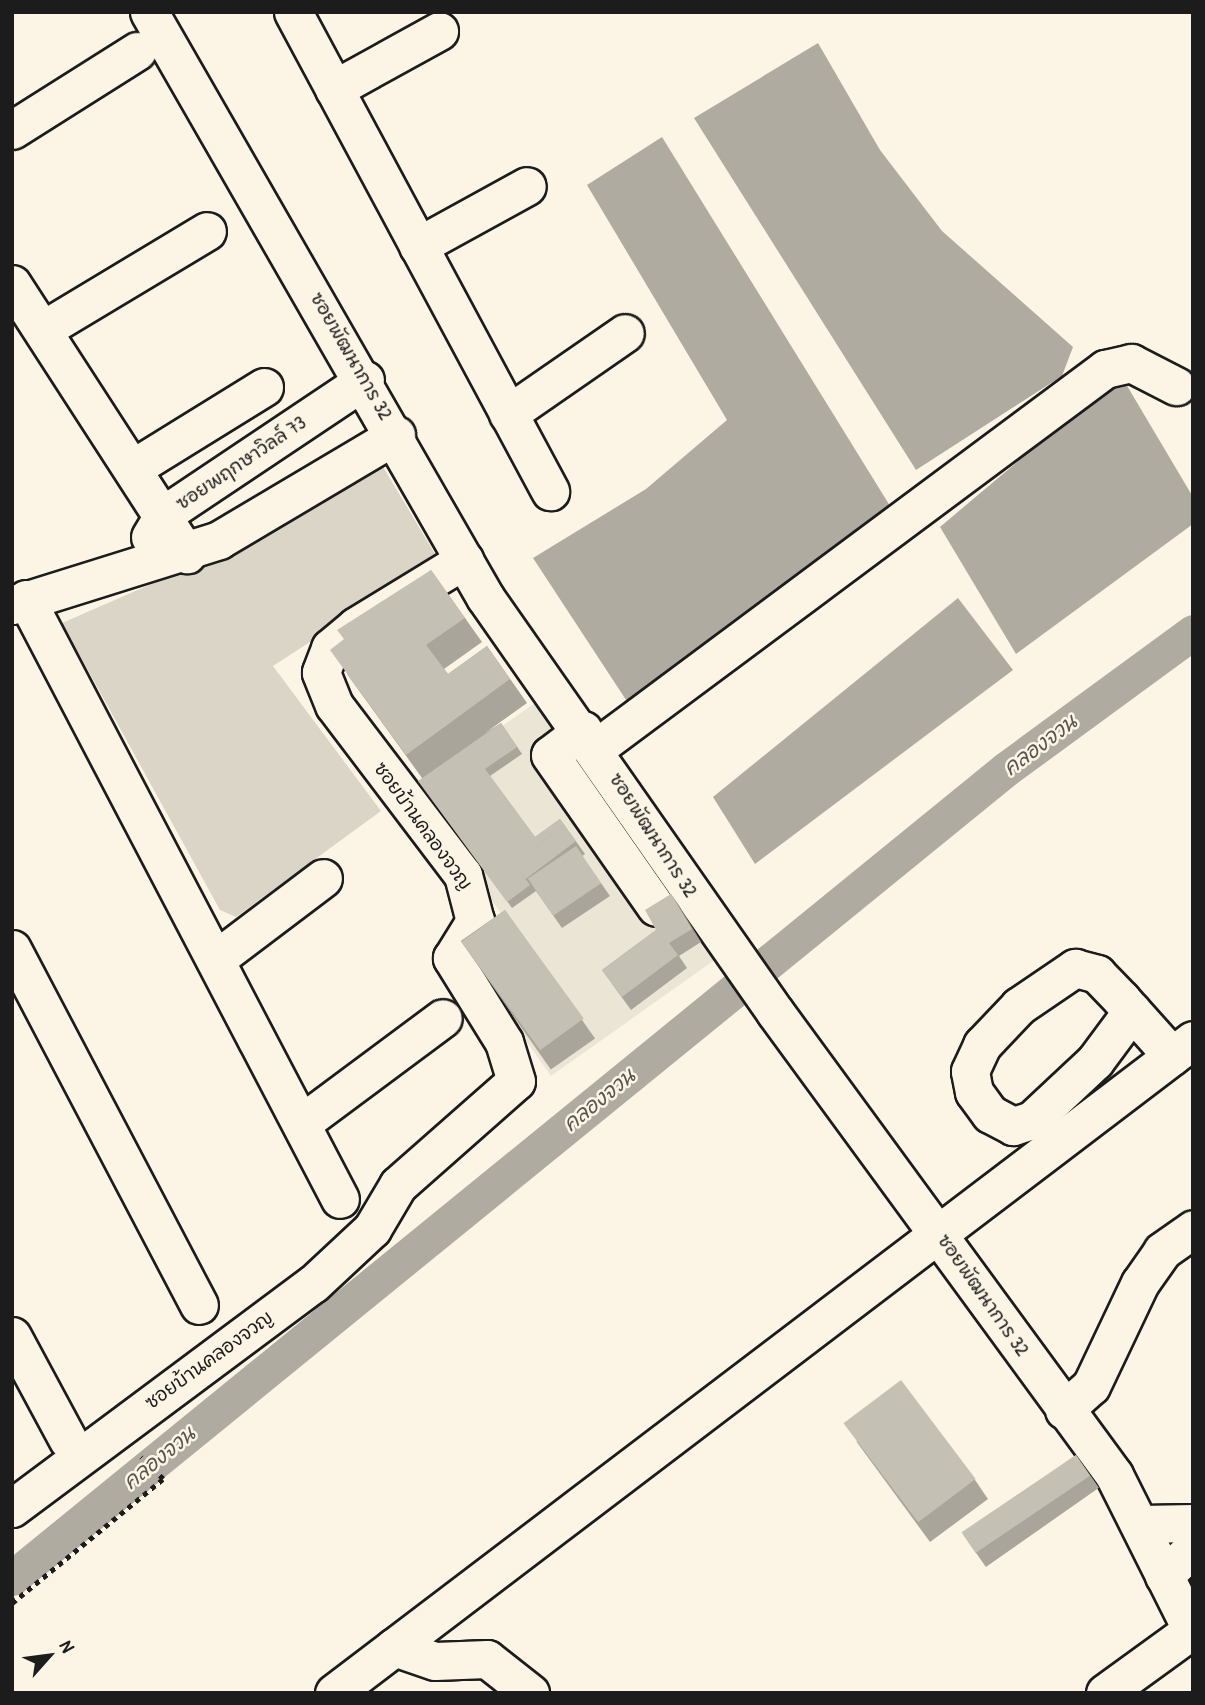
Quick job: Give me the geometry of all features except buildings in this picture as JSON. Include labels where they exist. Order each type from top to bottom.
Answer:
[{"type":"street","name":"ซอยพัฒนาการ 32","points":[[149,12],[365,380],[464,560],[589,739],[701,908],[775,1012],[939,1231],[1142,1524],[1192,1631]]},
{"type":"street","points":[[293,12],[550,491]]},
{"type":"street","points":[[334,89],[439,31]]},
{"type":"street","points":[[12,130],[137,51]]},
{"type":"street","points":[[418,246],[527,186]]},
{"type":"street","points":[[44,329],[207,231]]},
{"type":"street","points":[[12,284],[44,329],[187,554]]},
{"type":"street","points":[[508,414],[625,333]]},
{"type":"street","points":[[656,907],[550,755],[589,739],[1105,369],[1131,363],[1176,386]]},
{"type":"street","name":"ซอยพฤกษาวิลล์ 73","points":[[135,562],[163,516],[365,380]]},
{"type":"street","points":[[133,468],[264,387]]},
{"type":"street","points":[[340,1199],[303,1122],[216,959],[19,602],[135,562],[187,554],[396,435]]},
{"type":"street","name":"ซอยบ้านคลองจวญ","points":[[12,1508],[313,1284],[372,1228],[398,1185],[516,1081],[504,1042],[452,958],[475,921],[468,886],[334,705],[321,672],[330,648],[356,626],[464,560]]},
{"type":"street","points":[[216,959],[323,878]]},
{"type":"street","points":[[12,949],[199,1305]]},
{"type":"street","points":[[334,1693],[1182,1048],[1132,1011],[1097,974],[1075,968],[1018,1006],[982,1045],[970,1071],[974,1092],[1002,1120],[1013,1126],[1032,1121],[1095,1061],[1132,1011]]},
{"type":"street","points":[[303,1122],[443,1018]]},
{"type":"street","points":[[1064,1410],[1091,1386],[1140,1283],[1162,1251],[1193,1228]]},
{"type":"street","points":[[12,1336],[68,1440]]},
{"type":"street","points":[[1142,1524],[1193,1523]]},
{"type":"street","points":[[1164,1576],[1193,1549]]},
{"type":"street","points":[[1105,1693],[1192,1631]]},
{"type":"street","points":[[394,1647],[435,1661],[487,1659],[530,1693]]},
{"type":"path","points":[[12,1603],[163,1479]]},
{"type":"shaded area","points":[[818,43],[880,150],[942,231],[1073,347],[1062,376],[916,470],[694,118]]},
{"type":"shaded area","points":[[662,137],[895,514],[630,706],[533,558],[646,489],[727,420],[587,185]]},
{"type":"shaded area","points":[[1113,381],[1126,384],[1193,497],[1193,524],[1016,654],[940,527]]},
{"type":"shaded area","points":[[376,455],[438,559],[273,666],[381,811],[236,917],[220,910],[62,623],[195,565]]},
{"type":"shaded area","points":[[958,598],[1013,670],[755,864],[713,797]]},
{"type":"shaded area","points":[[542,698],[723,954],[551,1076],[462,950],[505,919],[413,789]]},
{"type":"waterway","name":"คลองจวน","points":[[12,1578],[1006,769],[1193,632]]}]
